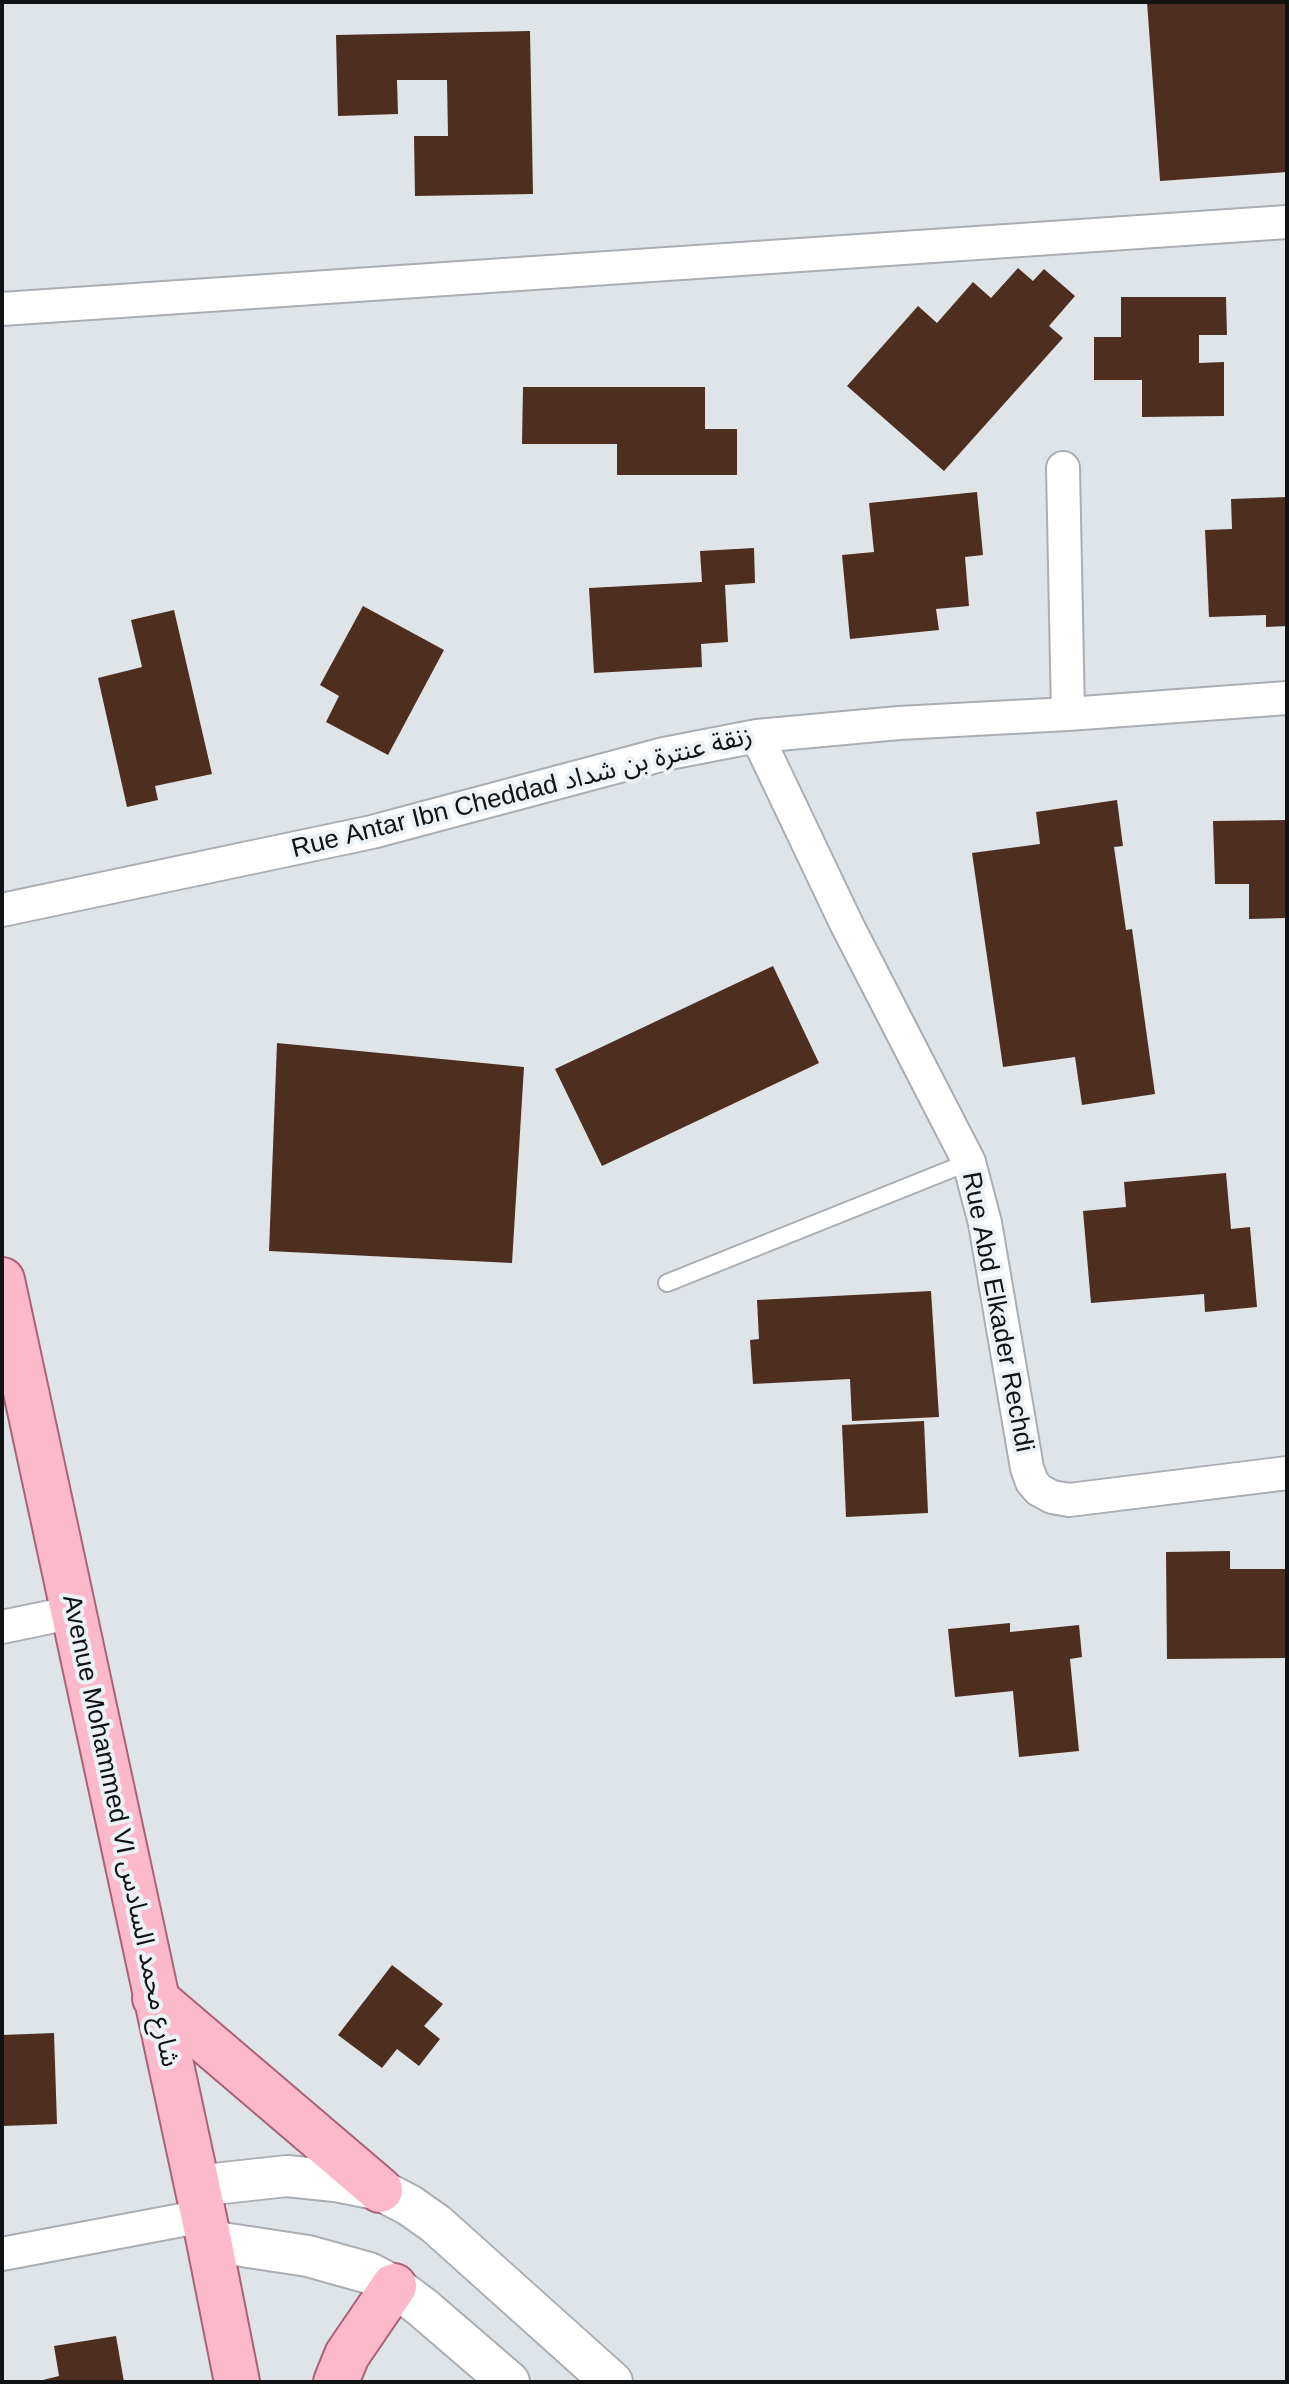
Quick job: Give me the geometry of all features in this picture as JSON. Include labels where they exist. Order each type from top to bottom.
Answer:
[{"type":"main road","name":"Avenue Mohammed VI شارع محمد السادس","points":[[2,1280],[237,2382]]},
{"type":"main road","points":[[155,1998],[380,2190]]},
{"type":"main road","points":[[336,2382],[347,2355],[394,2286]]},
{"type":"street","points":[[2,309],[1287,222]]},
{"type":"street","points":[[1063,468],[1068,714]]},
{"type":"street","name":"Rue Antar Ibn Cheddad زنقة عنترة بن شداد","points":[[2,910],[372,832],[664,754],[757,736],[899,723],[1287,698]]},
{"type":"street","name":"Rue Abd Elkader Rechdi","points":[[757,736],[847,925],[969,1162],[985,1223],[1027,1468],[1032,1482],[1052,1497],[1069,1500],[1287,1473]]},
{"type":"street","points":[[2,1627],[74,1612]]},
{"type":"street","points":[[2,2254],[202,2214],[287,2176],[380,2190],[436,2224],[612,2382]]},
{"type":"street","points":[[202,2214],[266,2248],[345,2265],[394,2286],[509,2382]]},
{"type":"lane","points":[[667,1283],[969,1162]]},
{"type":"building","points":[[1147,2],[1287,2],[1287,172],[1160,181]]},
{"type":"building","points":[[530,31],[533,194],[415,196],[414,136],[448,136],[447,80],[397,80],[398,114],[338,116],[336,35]]},
{"type":"building","points":[[1018,268],[1033,281],[1044,269],[1075,296],[1049,326],[1063,338],[944,471],[847,386],[918,306],[937,323],[973,282],[991,298]]},
{"type":"building","points":[[1121,297],[1226,297],[1227,335],[1199,335],[1199,363],[1224,362],[1224,416],[1142,417],[1142,380],[1094,380],[1094,337],[1121,337]]},
{"type":"building","points":[[523,387],[705,387],[705,429],[737,429],[737,475],[617,475],[617,444],[522,444]]},
{"type":"building","points":[[977,492],[983,555],[965,557],[969,606],[936,609],[939,630],[850,639],[842,555],[874,552],[869,503]]},
{"type":"building","points":[[1287,497],[1287,626],[1266,627],[1266,615],[1209,617],[1205,530],[1232,529],[1231,499]]},
{"type":"building","points":[[754,548],[755,583],[725,585],[728,642],[701,644],[702,667],[594,673],[589,588],[702,582],[700,551]]},
{"type":"building","points":[[363,606],[444,650],[388,755],[326,722],[339,696],[320,685]]},
{"type":"building","points":[[174,610],[212,774],[155,786],[158,800],[127,807],[98,678],[142,667],[131,620]]},
{"type":"building","points":[[1117,800],[1123,846],[1114,847],[1126,930],[1132,929],[1155,1094],[1082,1105],[1075,1057],[1003,1067],[972,853],[1040,844],[1036,812]]},
{"type":"building","points":[[1287,820],[1287,918],[1249,919],[1249,884],[1215,884],[1213,821]]},
{"type":"building","points":[[773,966],[819,1063],[602,1166],[555,1069]]},
{"type":"building","points":[[277,1043],[524,1067],[512,1263],[269,1251]]},
{"type":"building","points":[[1226,1173],[1231,1229],[1250,1227],[1257,1307],[1205,1312],[1204,1294],[1091,1303],[1083,1211],[1126,1207],[1124,1182]]},
{"type":"building","points":[[931,1291],[939,1417],[852,1421],[850,1379],[753,1384],[750,1340],[759,1339],[757,1300]]},
{"type":"building","points":[[924,1421],[928,1513],[846,1517],[842,1425]]},
{"type":"building","points":[[1230,1551],[1230,1569],[1287,1569],[1287,1658],[1167,1659],[1166,1552]]},
{"type":"building","points":[[1010,1623],[1010,1632],[1079,1625],[1082,1657],[1070,1659],[1079,1751],[1019,1757],[1013,1691],[955,1697],[948,1629]]},
{"type":"building","points":[[392,1965],[443,2004],[424,2026],[440,2039],[419,2066],[397,2049],[382,2068],[338,2035]]},
{"type":"building","points":[[54,2033],[57,2124],[3,2126],[2,2035]]},
{"type":"building","points":[[116,2336],[124,2382],[35,2382],[59,2376],[54,2346]]}]
